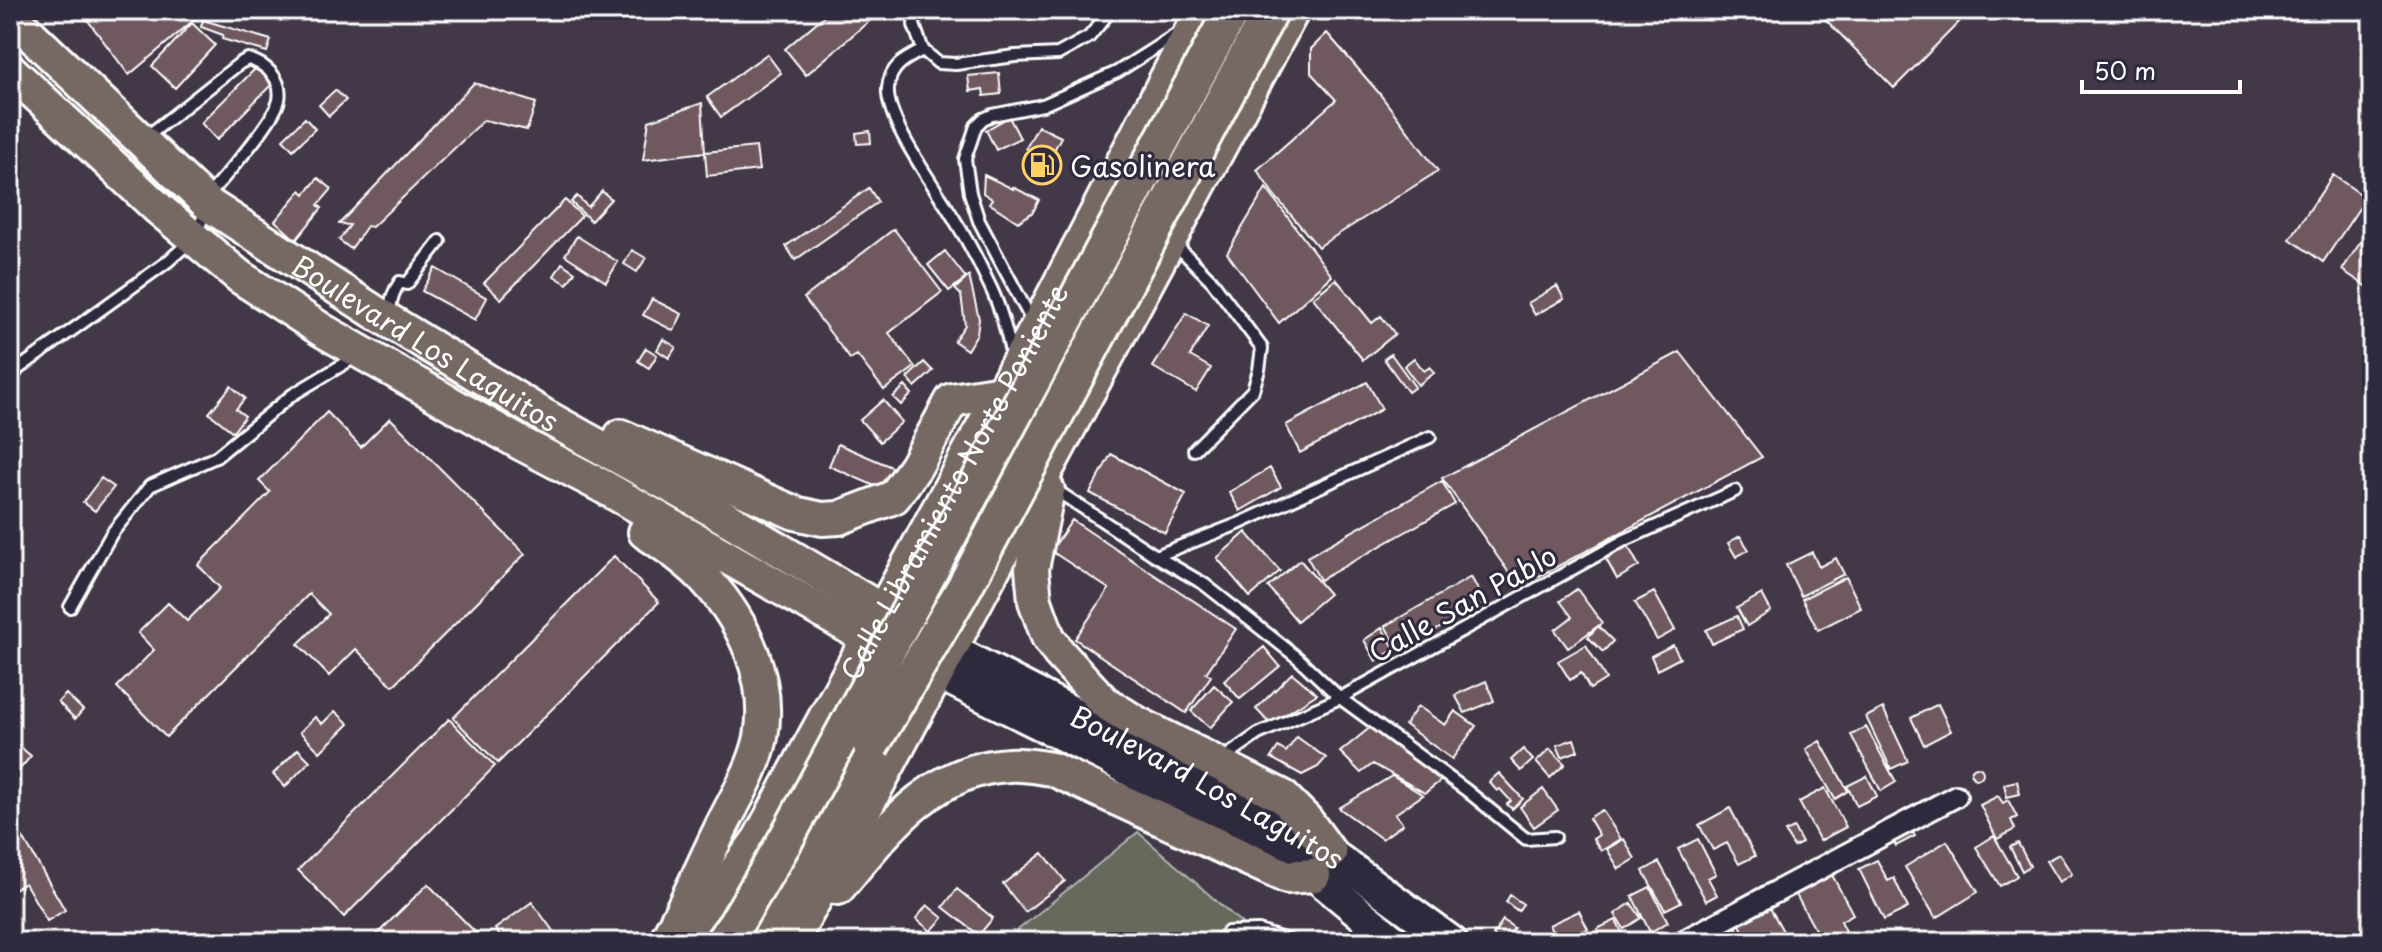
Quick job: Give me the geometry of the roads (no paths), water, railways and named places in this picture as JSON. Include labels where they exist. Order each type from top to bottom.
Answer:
[{"type":"highway","name":"Calle Libramiento Norte Poniente","points":[[722,942],[786,839],[1232,10]]},
{"type":"highway","name":"Calle Libramiento Norte Poniente","points":[[761,942],[789,899],[871,746],[965,586],[1271,10]]},
{"type":"main road","points":[[791,942],[1293,10]]},
{"type":"main road","name":"Boulevard Los Laguitos","points":[[10,15],[206,203],[543,415],[694,499],[876,625]]},
{"type":"main road","name":"Calle Libramiento Norte Poniente","points":[[684,942],[759,839],[1036,329],[1199,16]]},
{"type":"main road","name":"Boulevard Los Laguitos","points":[[10,70],[193,239],[240,277],[362,353],[522,444],[876,625]]},
{"type":"main road","points":[[543,415],[564,414],[594,424],[795,513],[822,519],[839,518],[894,497],[916,466],[952,400],[1007,380]]},
{"type":"main road","points":[[522,444],[541,461],[677,554],[707,581],[738,622],[754,656],[762,697],[761,737],[749,772],[665,942]]},
{"type":"main road","points":[[1057,449],[1032,569],[1035,601],[1048,637],[1074,671],[1104,702],[1137,723],[1282,796],[1306,820],[1322,864],[1395,942]]},
{"type":"main road","points":[[876,625],[944,661]]},
{"type":"main road","name":"Boulevard Los Laguitos","points":[[944,661],[1182,768],[1322,864],[1452,942]]},
{"type":"main road","points":[[791,942],[908,808],[945,782],[978,769],[1011,765],[1052,769],[1287,877],[1322,864]]},
{"type":"street","points":[[1682,942],[1956,796]]},
{"type":"lane","points":[[916,10],[914,25],[923,50],[938,63],[956,64],[1058,54],[1089,37],[1111,10]]},
{"type":"lane","points":[[1036,329],[979,221],[970,193],[965,159],[976,126],[992,115],[1043,105],[1117,72],[1199,16]]},
{"type":"lane","points":[[923,50],[900,61],[892,73],[888,89],[891,109],[990,285],[1008,336],[1007,380]]},
{"type":"lane","points":[[10,381],[18,369],[167,262],[193,239],[206,203],[278,104],[280,91],[277,79],[266,66],[248,59],[141,141]]},
{"type":"lane","points":[[1170,240],[1212,281],[1262,348],[1253,390],[1194,450]]},
{"type":"lane","points":[[393,322],[390,309],[394,291],[400,282],[407,284],[440,241]]},
{"type":"lane","points":[[70,607],[112,533],[150,486],[216,457],[292,395],[362,353]]},
{"type":"lane","points":[[1156,556],[1238,524],[1430,437]]},
{"type":"lane","points":[[1049,486],[1204,584],[1298,658],[1340,698],[1466,790],[1526,839],[1555,837]]},
{"type":"lane","name":"Calle San Pablo","points":[[1215,764],[1258,734],[1340,698],[1623,541],[1735,491]]},
{"type":"lane","points":[[1219,942],[1228,932],[1259,931],[1293,942]]},
{"type":"place","name":"Gasolinera","points":[[1042,165]]}]
